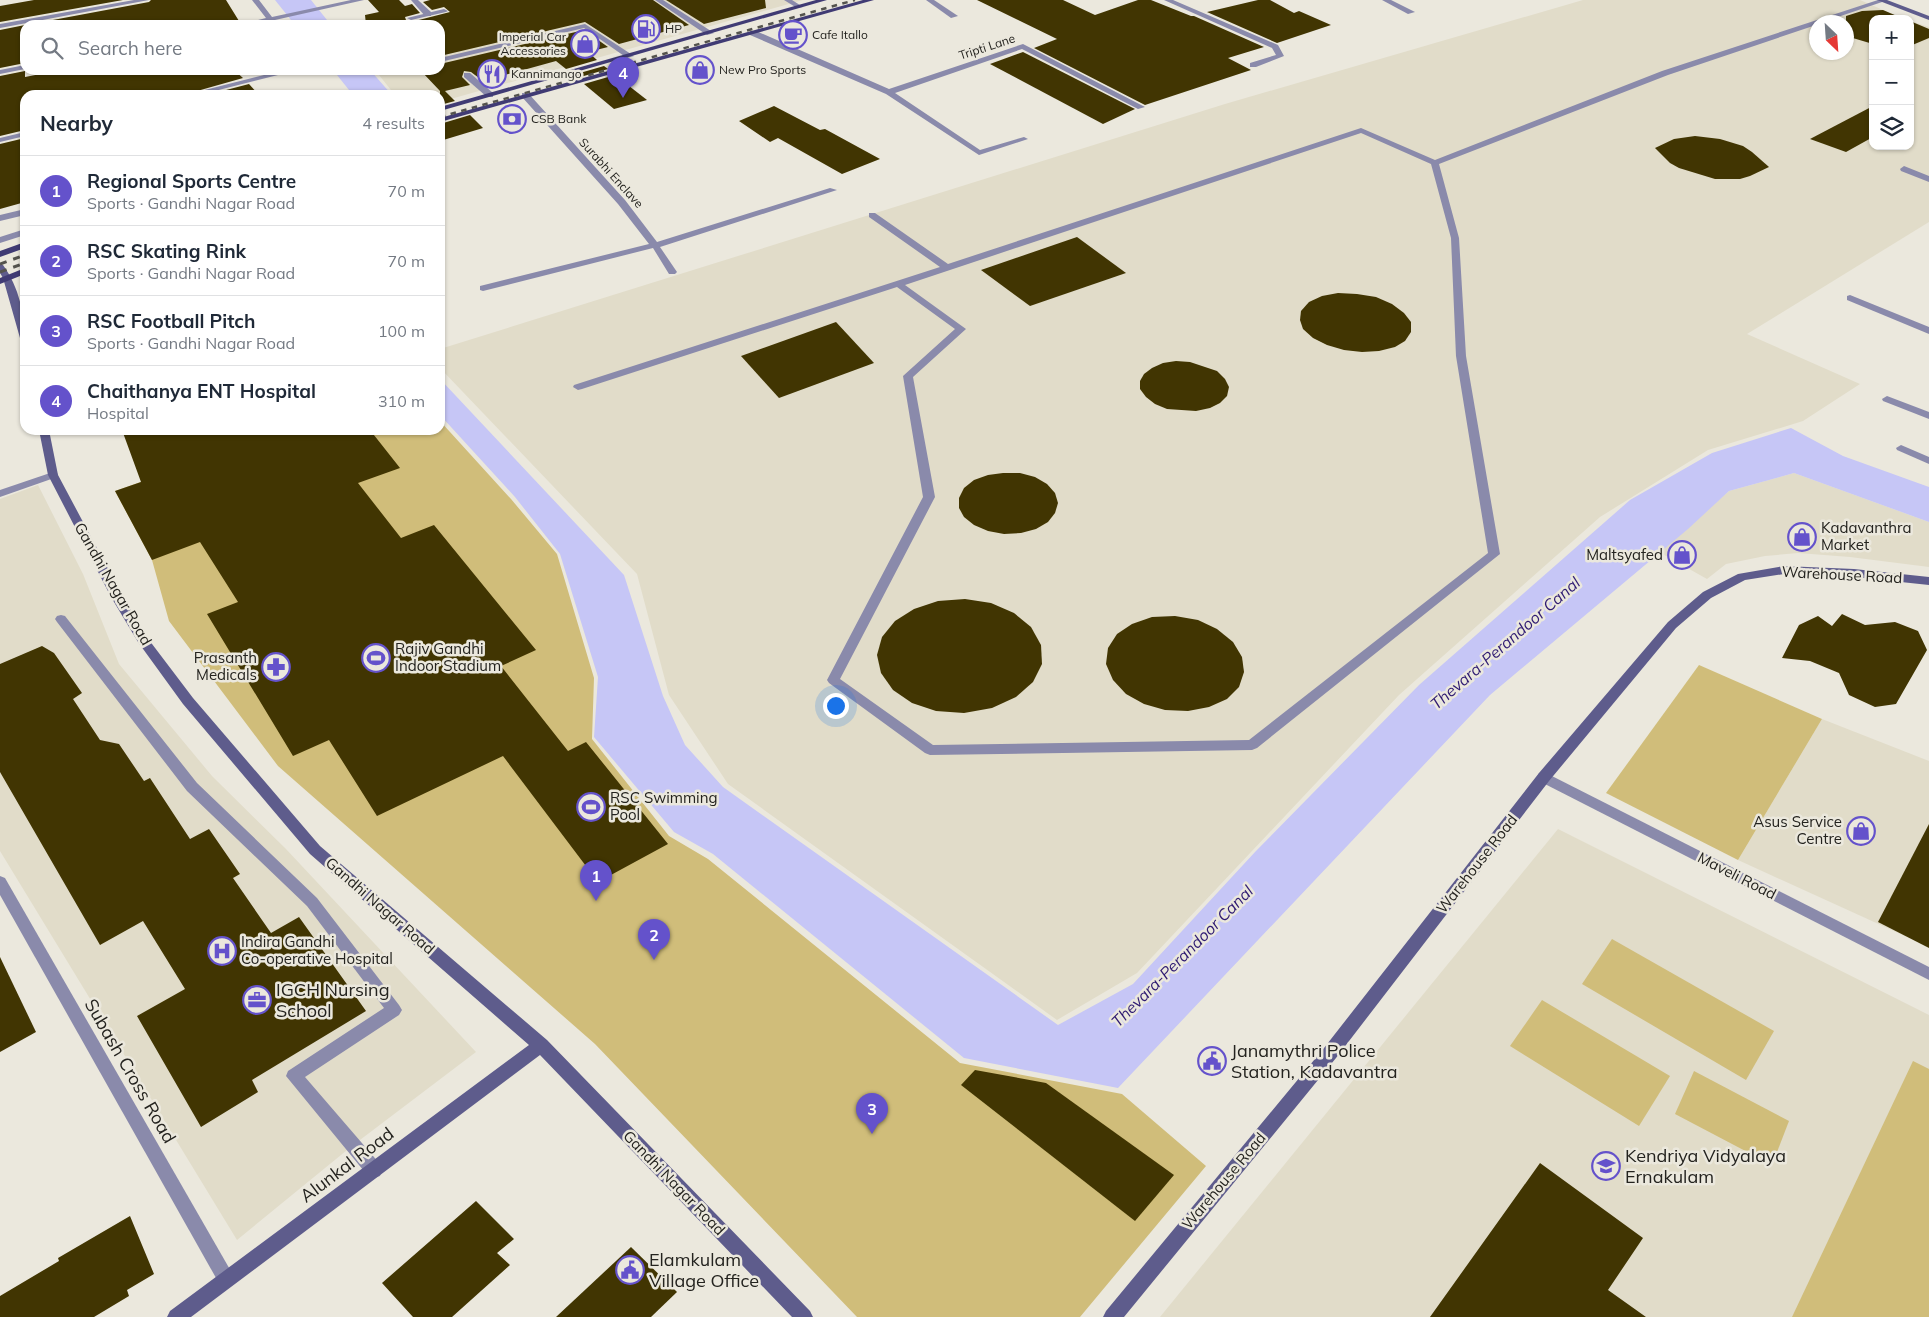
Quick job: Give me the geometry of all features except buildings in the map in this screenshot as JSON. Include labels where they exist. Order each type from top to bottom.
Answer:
[{"type":"main road","points":[[445,108],[824,0]]},
{"type":"main road","points":[[445,119],[871,0]]},
{"type":"main road","points":[[0,254],[20,247]]},
{"type":"main road","points":[[4,279],[20,273]]},
{"type":"street","points":[[34,20],[146,0]]},
{"type":"street","points":[[255,0],[271,20]]},
{"type":"street","points":[[281,20],[358,0]]},
{"type":"street","points":[[414,0],[428,14]]},
{"type":"street","points":[[658,0],[710,33]]},
{"type":"street","points":[[787,0],[799,7]]},
{"type":"street","points":[[929,0],[954,16]]},
{"type":"street","points":[[1171,2],[1184,0]]},
{"type":"street","points":[[1385,0],[1411,12]]},
{"type":"street","points":[[1839,15],[1881,0],[1929,18]]},
{"type":"street","points":[[1171,2],[1275,48],[1280,56],[1253,66]]},
{"type":"street","points":[[411,18],[444,11]]},
{"type":"street","points":[[0,26],[20,22]]},
{"type":"street","points":[[445,59],[586,26],[630,56]]},
{"type":"street","points":[[578,387],[947,268],[1361,130],[1435,163],[1666,73],[1809,26]]},
{"type":"street","points":[[753,33],[889,92],[979,153],[1024,140]]},
{"type":"street","name":"Tripti Lane","points":[[889,92],[1023,46],[1142,107]]},
{"type":"street","points":[[0,72],[20,68]]},
{"type":"street","points":[[210,90],[273,75]]},
{"type":"street","points":[[467,75],[490,95]]},
{"type":"street","name":"Surabhi Enclave","points":[[525,95],[631,212],[656,245],[672,272]]},
{"type":"street","points":[[0,140],[20,135]]},
{"type":"street","points":[[898,284],[961,329],[908,376],[929,497],[833,680],[930,750],[1252,745],[1494,554],[1461,356],[1454,238],[1435,163]]},
{"type":"street","points":[[1904,169],[1929,179]]},
{"type":"street","points":[[483,288],[621,252],[656,245],[833,190]]},
{"type":"street","points":[[0,218],[20,213]]},
{"type":"street","points":[[872,215],[947,268]]},
{"type":"street","points":[[0,240],[20,234]]},
{"type":"street","points":[[0,267],[20,313]]},
{"type":"street","points":[[1850,298],[1929,331]]},
{"type":"street","points":[[1887,400],[1929,416]]},
{"type":"street","name":"Gandhi Nagar Road","points":[[45,435],[53,475],[117,597],[142,639],[188,701],[315,850],[541,1045],[804,1317]]},
{"type":"street","points":[[1901,448],[1929,461]]},
{"type":"street","points":[[0,494],[53,475]]},
{"type":"street","name":"Warehouse Road","points":[[1112,1317],[1330,1053],[1544,778],[1672,625],[1707,595],[1742,577],[1784,570],[1854,573],[1929,580]]},
{"type":"street","points":[[61,619],[192,787],[312,902],[394,1010],[294,1076],[374,1170]]},
{"type":"street","name":"Maveli Road","points":[[1544,778],[1929,974]]},
{"type":"street","name":"Subash Cross Road","points":[[0,882],[226,1279]]},
{"type":"street","name":"Alunkal Road","points":[[176,1317],[541,1045]]},
{"type":"shaded area","points":[[562,0],[803,0],[445,101],[445,90],[391,90],[379,75],[445,75],[445,28]]},
{"type":"shaded area","points":[[1583,0],[1860,0],[1895,15],[1869,15],[1869,150],[1914,150],[1914,22],[1929,27],[1929,222],[1747,334],[1860,384],[1803,421],[1708,450],[1600,517],[1399,695],[1137,973],[1057,1020],[728,784],[669,695],[637,574],[445,373],[445,347],[1225,104]]},
{"type":"shaded area","points":[[445,426],[511,499],[557,554],[594,678],[592,739],[669,836],[708,859],[960,1063],[1122,1094],[1206,1166],[1080,1317],[857,1317],[595,1044],[278,766],[169,621],[152,560],[115,491],[275,435],[445,435]]},
{"type":"shaded area","name":"Kadavanthra Market","points":[[1794,473],[1929,522],[1929,567],[1850,557],[1798,553],[1765,556],[1726,564],[1707,579],[1659,552],[1729,491]]},
{"type":"shaded area","name":"Indira Gandhi Co-operative Hospital","points":[[38,485],[83,574],[119,664],[212,776],[286,849],[476,1052],[352,1146],[237,1240],[0,851],[0,499]]},
{"type":"shaded area","points":[[1699,665],[1822,719],[1738,860],[1606,793]]},
{"type":"shaded area","points":[[1822,719],[1929,761],[1929,947],[1738,860]]},
{"type":"shaded area","name":"Kendriya Vidyalaya Ernakulam","points":[[1558,829],[1929,1015],[1929,1317],[1160,1317]]},
{"type":"shaded area","points":[[1612,939],[1774,1031],[1746,1080],[1582,984]]},
{"type":"shaded area","points":[[1542,1000],[1670,1076],[1639,1126],[1510,1046]]},
{"type":"shaded area","points":[[1913,1061],[1929,1069],[1929,1317],[1792,1317]]},
{"type":"shaded area","points":[[1694,1071],[1789,1121],[1772,1165],[1675,1114]]},
{"type":"water","points":[[275,0],[311,0],[327,20],[291,20]]},
{"type":"water","points":[[337,75],[374,75],[388,90],[349,90]]},
{"type":"water","name":"Thevara-Perandoor Canal","points":[[445,384],[624,575],[663,696],[685,745],[723,787],[1058,1025],[1133,984],[1255,852],[1419,685],[1630,500],[1712,453],[1791,428],[1843,456],[1929,487],[1929,522],[1794,473],[1729,491],[1688,529],[1490,695],[1118,1088],[964,1058],[713,854],[674,832],[594,737],[598,677],[560,554],[515,497],[445,420]]},
{"type":"railway","points":[[445,116],[855,0]]},
{"type":"railway","points":[[0,264],[20,257]]},
{"type":"railway","points":[[0,272],[20,265]]},
{"type":"place","name":"HP","points":[[646,29]]},
{"type":"place","name":"Cafe Itallo","points":[[793,35]]},
{"type":"place","name":"Imperial Car Accessories","points":[[585,44]]},
{"type":"place","name":"New Pro Sports","points":[[700,70]]},
{"type":"place","name":"Kannimango","points":[[492,74]]},
{"type":"place","name":"Chaithanya ENT Hospital","points":[[623,98]]},
{"type":"place","name":"CSB Bank","points":[[512,119]]},
{"type":"place","name":"Kadavanthra Market","points":[[1802,537]]},
{"type":"place","name":"Maltsyafed","points":[[1682,555]]},
{"type":"place","name":"Rajiv Gandhi Indoor Stadium","points":[[376,658]]},
{"type":"place","name":"Prasanth Medicals","points":[[276,667]]},
{"type":"place","name":"RSC Swimming Pool","points":[[591,807]]},
{"type":"place","name":"Asus Service Centre","points":[[1861,831]]},
{"type":"place","name":"Regional Sports Centre","points":[[596,901]]},
{"type":"place","name":"Indira Gandhi Co-operative Hospital","points":[[222,951]]},
{"type":"place","name":"RSC Skating Rink","points":[[654,960]]},
{"type":"place","name":"IGCH Nursing School","points":[[257,1000]]},
{"type":"place","name":"Janamythri Police Station, Kadavantra","points":[[1212,1061]]},
{"type":"place","name":"RSC Football Pitch","points":[[872,1134]]},
{"type":"place","name":"Kendriya Vidyalaya Ernakulam","points":[[1606,1166]]},
{"type":"place","name":"Elamkulam Village Office","points":[[630,1270]]}]
